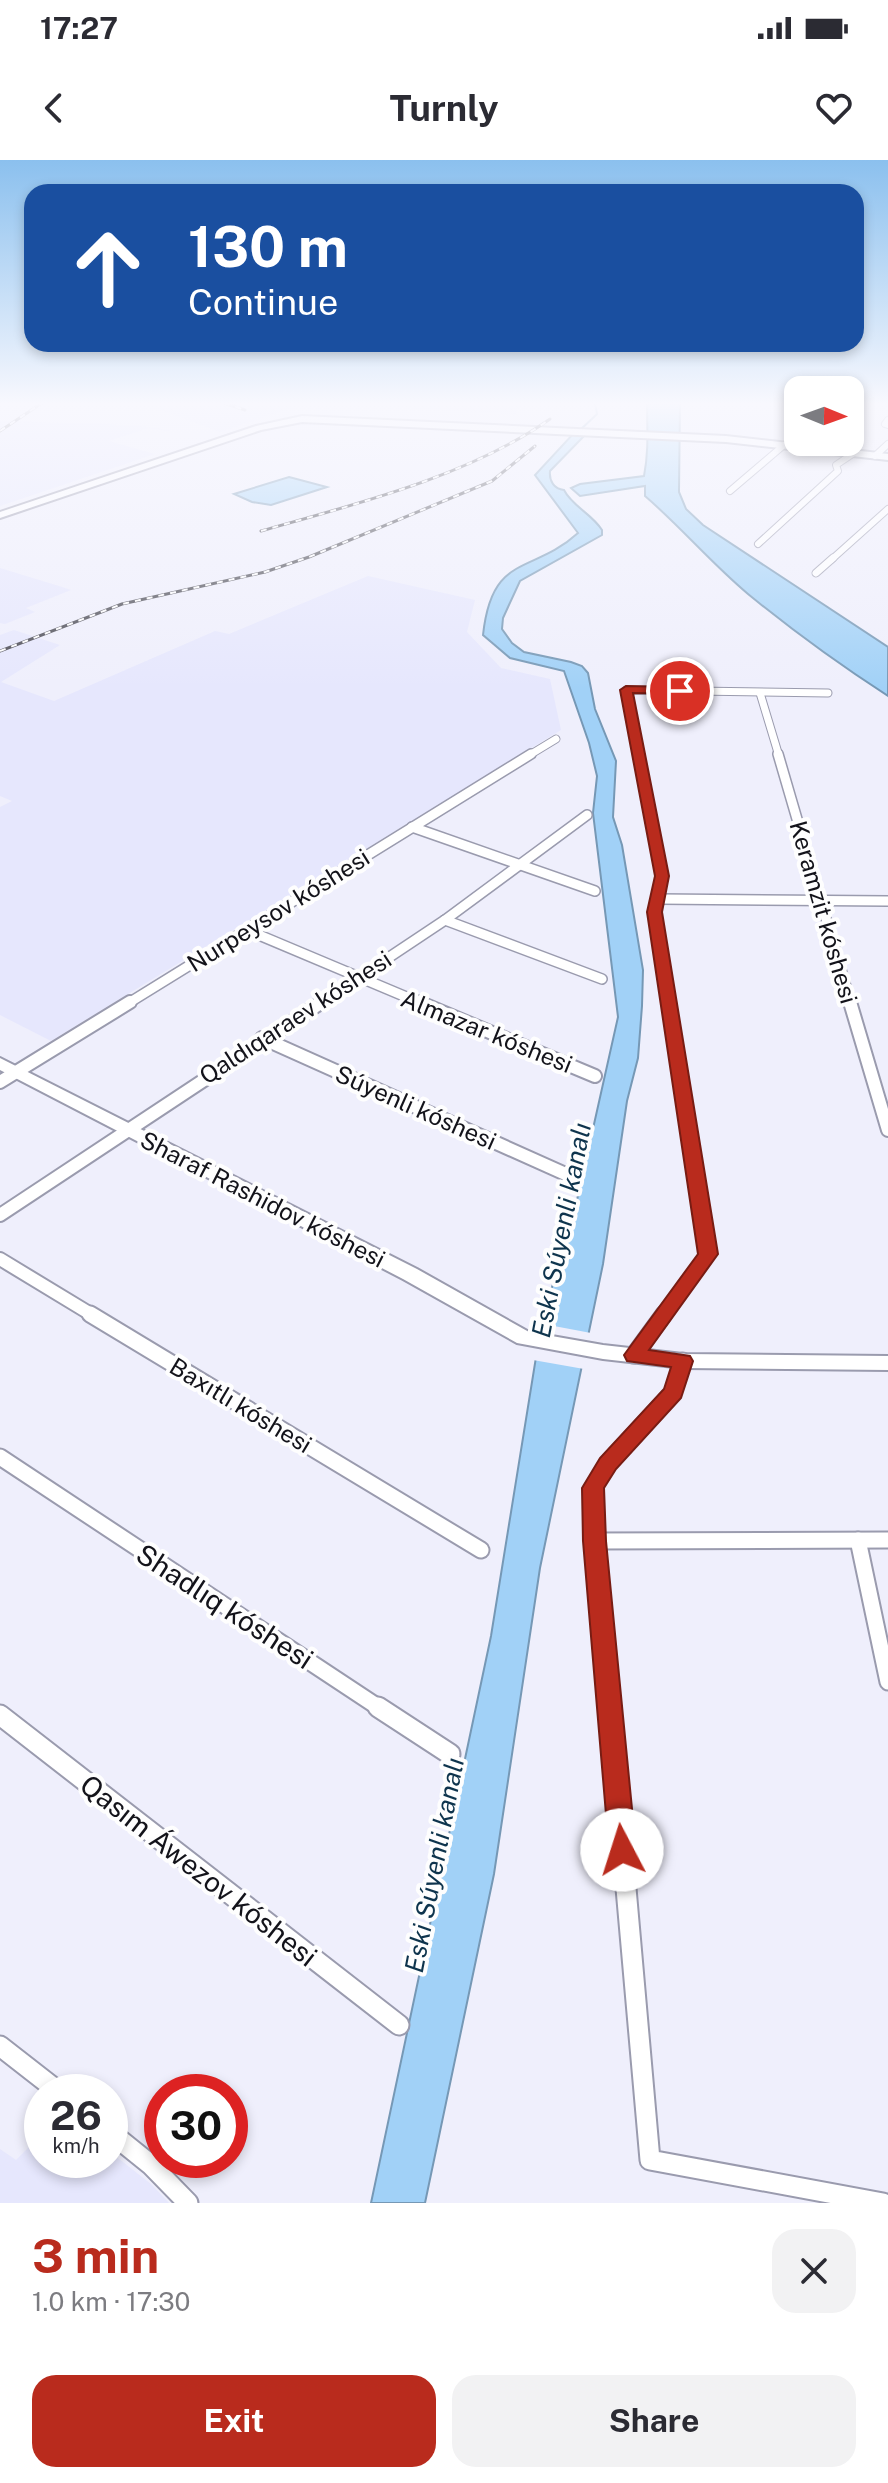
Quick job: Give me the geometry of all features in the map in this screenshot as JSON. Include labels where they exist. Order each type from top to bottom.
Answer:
[{"type":"main road","points":[[0,515],[50,498]]},
{"type":"street","points":[[758,544],[808,498]]},
{"type":"street","points":[[816,573],[888,509]]},
{"type":"street","points":[[634,1355],[708,1254],[655,912],[660,899],[662,876],[626,690],[828,693]]},
{"type":"street","name":"Keramzit kóshesi","points":[[760,693],[888,1130]]},
{"type":"street","name":"Nurpeysov kóshesi","points":[[0,1082],[8,1068],[247,930],[556,739]]},
{"type":"street","name":"Qaldıqaraev kóshesi","points":[[0,1215],[126,1128],[445,920],[587,815]]},
{"type":"street","points":[[412,827],[519,867],[595,891]]},
{"type":"street","points":[[660,899],[888,901]]},
{"type":"street","points":[[445,920],[602,979]]},
{"type":"street","name":"Almazar kóshesi","points":[[247,930],[595,1076]]},
{"type":"street","name":"Súyenli kóshesi","points":[[262,1038],[570,1176]]},
{"type":"street","name":"Sharaf Rashidov kóshesi","points":[[8,1068],[410,1274],[524,1338],[603,1352],[683,1361],[888,1363]]},
{"type":"street","name":"Baxıtlı kóshesi","points":[[0,1259],[481,1550]]},
{"type":"street","points":[[683,1361],[673,1392],[608,1463],[593,1488],[595,1541],[650,2160],[883,2203]]},
{"type":"street","name":"Shadlıq kóshesi","points":[[0,1457],[450,1754]]},
{"type":"street","points":[[858,1540],[888,1682]]},
{"type":"street","points":[[595,1541],[888,1540]]},
{"type":"street","name":"Qasım Áwezov kóshesi","points":[[0,1715],[399,2025]]},
{"type":"street","points":[[0,2046],[36,2074]]},
{"type":"street","points":[[128,2146],[188,2203]]},
{"type":"shaded area","points":[[0,498],[23,498],[0,506]]},
{"type":"shaded area","points":[[0,568],[71,590],[26,608],[35,612],[5,624],[0,623]]},
{"type":"shaded area","points":[[368,576],[475,600],[467,632],[501,668],[550,679],[561,730],[51,1041],[0,1015],[0,807],[12,801],[0,796],[0,635],[14,630],[60,645],[1,682],[54,701],[215,631],[229,634]]},
{"type":"shaded area","points":[[0,2149],[16,2160],[24,2152],[24,2178],[128,2178],[128,2166],[169,2203],[0,2203]]},
{"type":"water","points":[[244,498],[292,498],[271,505]]},
{"type":"water","points":[[552,498],[570,498],[598,524],[602,535],[520,581],[503,618],[502,629],[512,643],[524,652],[582,666],[588,673],[595,709],[616,761],[613,817],[622,845],[643,970],[638,1058],[627,1101],[603,1264],[540,1568],[494,1874],[425,2203],[371,2203],[491,1636],[542,1320],[573,1218],[618,1017],[593,813],[597,776],[564,671],[510,658],[483,635],[495,590],[505,577],[578,533]]},
{"type":"water","points":[[648,498],[682,498],[686,509],[703,525],[888,647],[888,696],[816,647],[748,594]]},
{"type":"pier","points":[[538,1323],[591,1333],[584,1369],[533,1360]]},
{"type":"railway","points":[[261,531],[375,498]]},
{"type":"railway","points":[[0,651],[122,604],[265,572],[450,498]]},
{"type":"route","points":[[622,1850],[593,1488],[608,1463],[673,1392],[683,1361],[634,1355],[708,1254],[655,912],[660,899],[662,876],[626,690],[680,691]]},
{"type":"water label","name":"Eski Súyenli kanalı","points":[[561,1230]]},
{"type":"water label","name":"Eski Súyenli kanalı","points":[[434,1865]]}]
